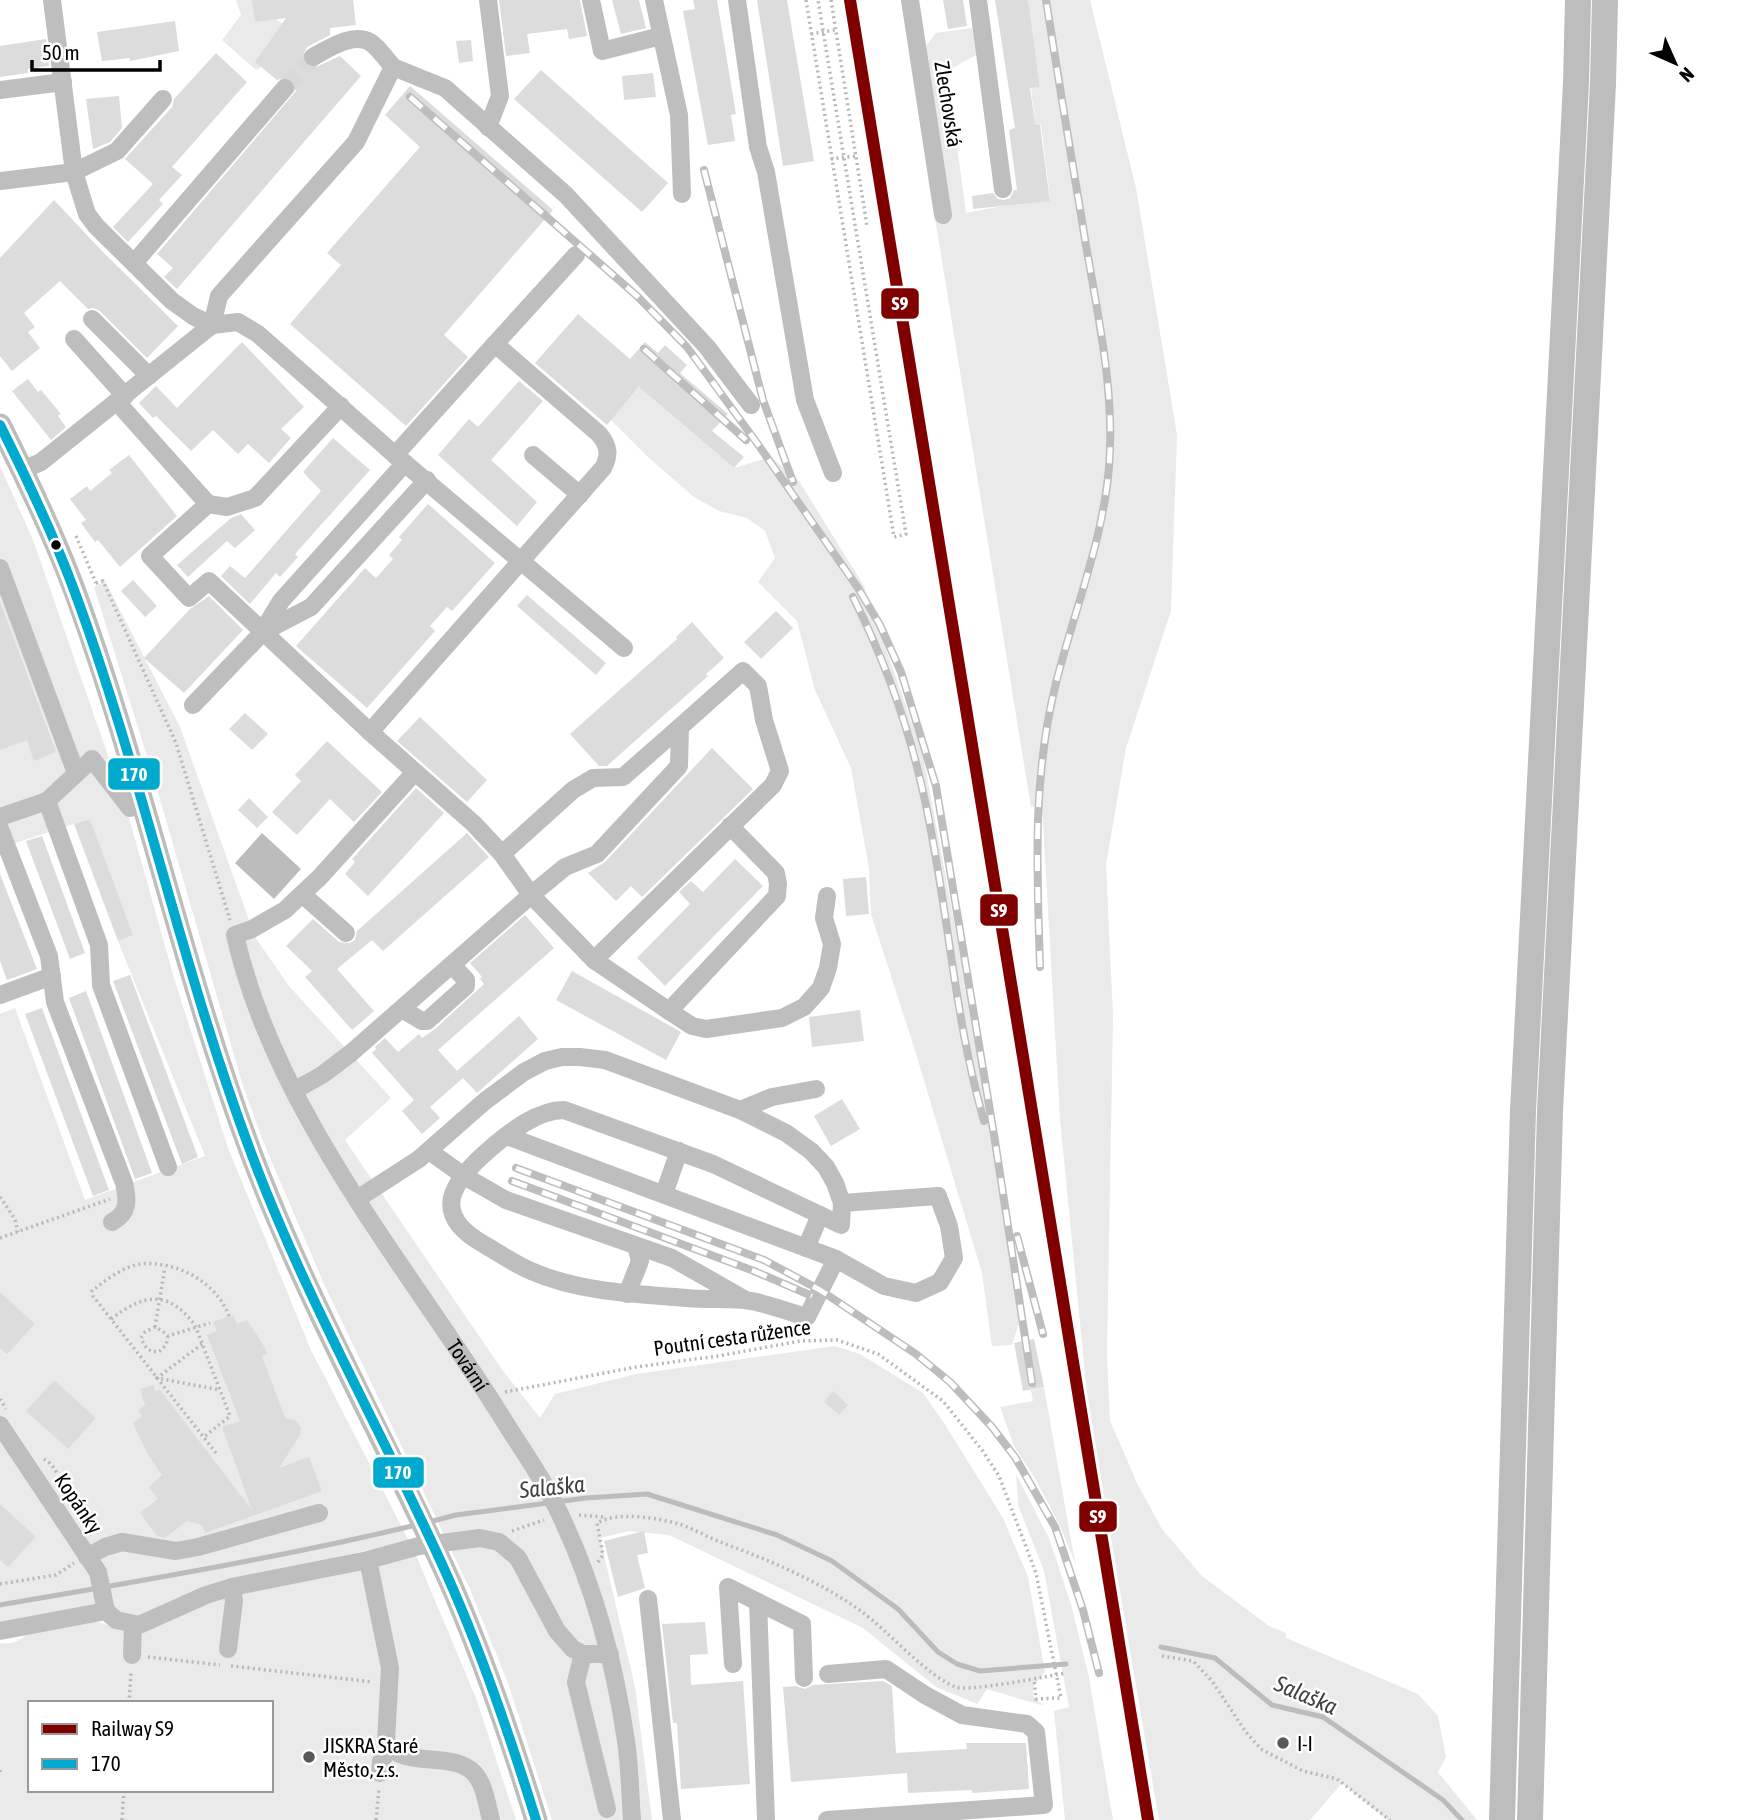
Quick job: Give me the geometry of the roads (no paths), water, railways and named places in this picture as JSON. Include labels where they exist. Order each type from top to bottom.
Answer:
[{"type":"highway","points":[[1502,1820],[1523,1111],[1576,83],[1578,0]]},
{"type":"highway","points":[[1530,1809],[1550,1111],[1603,84],[1605,0]]},
{"type":"main road","points":[[0,425],[47,520],[75,591],[124,741],[236,1114],[264,1187],[279,1224],[447,1577],[499,1701],[537,1820]]},
{"type":"street","points":[[52,0],[74,172],[87,214],[172,301],[212,325]]},
{"type":"street","points":[[488,0],[500,96],[488,127]]},
{"type":"street","points":[[591,0],[602,51],[661,36]]},
{"type":"street","points":[[654,0],[679,115],[682,194]]},
{"type":"street","points":[[737,0],[758,147],[764,162],[805,400],[833,473]]},
{"type":"street","name":"Zlechovská","points":[[910,0],[943,215]]},
{"type":"street","points":[[978,0],[1003,189]]},
{"type":"street","points":[[313,57],[336,44],[355,40],[370,42],[393,66],[445,89],[566,195],[707,347],[751,405]]},
{"type":"street","points":[[212,325],[219,296],[356,142],[393,66]]},
{"type":"street","points":[[0,90],[63,82]]},
{"type":"street","points":[[134,263],[285,88]]},
{"type":"street","points":[[0,181],[74,172],[117,151],[163,99]]},
{"type":"street","points":[[193,705],[262,632],[281,601],[495,344],[576,255]]},
{"type":"street","points":[[92,320],[149,376]]},
{"type":"street","points":[[23,470],[41,462],[212,325],[228,322],[245,325],[521,563],[624,648]]},
{"type":"street","points":[[74,339],[208,504],[227,508],[255,498],[341,406]]},
{"type":"street","points":[[370,732],[521,563],[607,460],[605,442],[495,344]]},
{"type":"street","points":[[533,455],[580,495]]},
{"type":"street","points":[[262,632],[311,607],[427,481]]},
{"type":"street","points":[[208,504],[150,556],[190,598],[209,581],[370,732],[474,824],[502,853],[531,895],[594,960],[692,1026],[706,1028],[782,1018],[804,1007],[821,988],[828,968],[832,944],[824,918],[827,896]]},
{"type":"street","points":[[0,568],[76,774]]},
{"type":"street","points":[[502,853],[573,790],[593,778],[623,777],[743,671],[758,686],[764,720],[780,771],[773,785],[594,960]]},
{"type":"street","points":[[295,1090],[322,1075],[351,1053],[565,867],[597,854],[680,766],[680,727]]},
{"type":"street","points":[[0,817],[47,801],[92,759],[130,808],[124,741]]},
{"type":"street","points":[[346,933],[302,894],[415,772]]},
{"type":"street","points":[[47,801],[99,945],[101,985],[168,1167]]},
{"type":"street","points":[[669,1011],[777,896],[776,873],[730,826]]},
{"type":"street","points":[[0,829],[49,956],[55,1002],[127,1196],[124,1213],[112,1222]]},
{"type":"street","name":"Tovární","points":[[302,894],[285,910],[235,936],[244,975],[277,1056],[321,1141],[489,1395],[563,1521],[587,1577],[610,1654],[626,1742],[632,1820]]},
{"type":"street","points":[[402,1009],[422,1021],[427,1021],[466,986],[466,980],[452,965]]},
{"type":"street","points":[[0,995],[52,976]]},
{"type":"street","points":[[357,1199],[429,1151],[505,1085],[535,1066],[562,1057],[605,1060],[740,1110],[786,1133],[811,1151],[831,1175],[842,1203],[841,1225],[713,1164],[564,1110],[553,1110],[541,1114],[491,1148],[464,1177],[452,1200],[451,1213],[468,1236],[531,1271],[567,1283],[627,1294],[747,1301],[807,1317],[836,1259]]},
{"type":"street","points":[[740,1110],[772,1097],[816,1089]]},
{"type":"street","points":[[507,1136],[836,1259],[884,1286],[916,1293],[940,1282],[954,1258],[949,1226],[938,1196],[842,1203]]},
{"type":"street","points":[[429,1151],[464,1177],[506,1200],[672,1258],[747,1301]]},
{"type":"street","points":[[663,1194],[679,1151]]},
{"type":"street","points":[[806,1248],[820,1215]]},
{"type":"street","points":[[627,1294],[640,1261],[636,1245]]},
{"type":"street","name":"Kopánky","points":[[3,1418],[98,1572],[106,1611]]},
{"type":"street","points":[[87,1556],[122,1542],[176,1551],[198,1547],[319,1513]]},
{"type":"street","points":[[0,1630],[106,1611],[116,1620],[133,1625],[146,1623],[206,1595],[232,1587],[368,1560],[419,1546],[472,1538],[499,1542],[518,1558],[563,1640],[573,1649],[583,1654],[610,1654]]},
{"type":"street","points":[[368,1560],[390,1668],[385,1735],[390,1748],[403,1756],[452,1762],[468,1768],[480,1782],[491,1820]]},
{"type":"street","points":[[228,1649],[234,1601],[232,1587]]},
{"type":"street","points":[[733,1664],[728,1587],[802,1624],[804,1678]]},
{"type":"street","points":[[648,1599],[672,1820]]},
{"type":"street","points":[[758,1602],[766,1820]]},
{"type":"street","points":[[132,1656],[133,1625]]},
{"type":"street","points":[[583,1654],[576,1682],[607,1809]]},
{"type":"street","points":[[827,1820],[1044,1812],[1037,1732],[1027,1724],[962,1715],[886,1669],[828,1674]]},
{"type":"street","points":[[380,1773],[381,1761],[390,1748]]},
{"type":"waterway","name":"Salaška","points":[[429,1522],[456,1515],[586,1498],[647,1494],[777,1535],[832,1561],[898,1609],[938,1652],[957,1664],[980,1671],[1066,1664]]},
{"type":"waterway","name":"Salaška","points":[[0,1605],[157,1578],[416,1525]]},
{"type":"waterway","name":"Salaška","points":[[1161,1647],[1215,1658],[1272,1705],[1323,1717],[1443,1800],[1462,1820]]},
{"type":"tunnel","points":[[285,88],[313,57]]},
{"type":"railway","points":[[1040,967],[1038,825],[1043,754],[1056,683],[1101,522],[1110,440],[1108,385],[1101,331],[1046,0]]},
{"type":"railway","points":[[410,97],[637,296],[687,347],[858,588],[880,625],[901,672],[936,786],[1032,1383]]},
{"type":"railway","points":[[704,170],[763,400],[793,482]]},
{"type":"railway","points":[[644,349],[746,440]]},
{"type":"railway","points":[[853,597],[894,692],[917,767],[932,833],[965,1040],[984,1121]]},
{"type":"railway","points":[[516,1168],[764,1260],[820,1290],[916,1354],[950,1382],[992,1427],[1015,1457],[1055,1527],[1083,1610],[1099,1673]]},
{"type":"railway","points":[[512,1181],[754,1271],[812,1296]]},
{"type":"railway","points":[[1017,1236],[1043,1334]]},
{"type":"rail line","name":"S9","points":[[850,0],[1148,1820]]},
{"type":"place","name":"I-I","points":[[1283,1743]]},
{"type":"place","name":"JISKRA Staré Město, z.s.","points":[[309,1757]]}]
